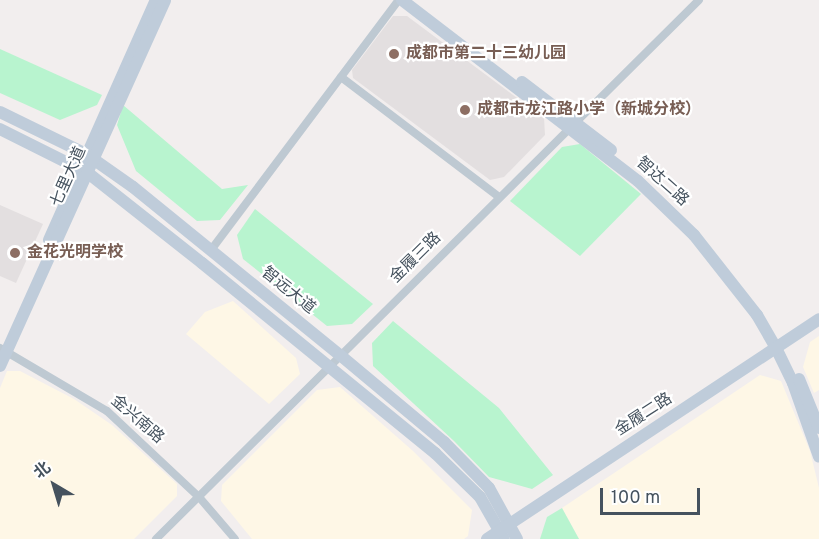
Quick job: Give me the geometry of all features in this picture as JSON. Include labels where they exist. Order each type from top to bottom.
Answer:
[{"type":"main road","name":"七里大道","points":[[0,366],[2,350],[84,171],[156,0]]},
{"type":"main road","name":"七里大道","points":[[90,157],[165,0]]},
{"type":"main road","name":"智达二路","points":[[400,0],[652,183],[692,222],[758,303],[819,428]]},
{"type":"main road","name":"智达二路","points":[[412,0],[571,125]]},
{"type":"main road","name":"智远大道","points":[[0,112],[90,157],[134,187],[340,355],[444,442],[489,488],[505,530]]},
{"type":"main road","name":"智远大道","points":[[0,129],[84,171],[435,453],[480,497],[505,530],[517,539]]},
{"type":"main road","name":"金履二路","points":[[487,539],[505,530],[819,319]]},
{"type":"main road","name":"智达二路","points":[[780,346],[819,457]]},
{"type":"street","points":[[211,250],[400,0]]},
{"type":"street","name":"金履三路","points":[[156,539],[699,0]]},
{"type":"street","points":[[341,77],[499,197]]},
{"type":"street","name":"金兴南路","points":[[2,350],[107,411],[199,497],[235,539]]},
{"type":"shaded area","name":"成都市龙江路小学（新城分校）","points":[[393,16],[407,16],[544,118],[545,135],[504,177],[490,180],[353,78],[352,70]]},
{"type":"shaded area","name":"金花光明学校","points":[[0,205],[43,224],[16,283],[0,276]]},
{"type":"shaded area","points":[[233,301],[296,358],[300,374],[269,404],[186,334],[205,312]]},
{"type":"shaded area","points":[[819,336],[819,390],[814,393],[803,367],[810,342]]},
{"type":"shaded area","points":[[7,371],[20,371],[74,399],[112,425],[177,484],[177,496],[134,539],[0,539],[0,388]]},
{"type":"shaded area","points":[[760,375],[781,381],[810,451],[819,488],[819,539],[579,539],[562,508]]},
{"type":"shaded area","points":[[340,387],[413,451],[472,510],[468,536],[464,539],[252,539],[221,501],[222,485],[317,390]]},
{"type":"green space","points":[[0,49],[102,95],[97,105],[60,120],[0,93]]},
{"type":"green space","points":[[123,105],[222,189],[248,185],[220,220],[197,221],[136,171],[117,125]]},
{"type":"green space","points":[[580,144],[641,194],[580,256],[510,201],[562,147]]},
{"type":"green space","points":[[255,209],[373,304],[352,324],[327,326],[243,259],[237,235]]},
{"type":"green space","points":[[393,321],[499,408],[553,475],[532,489],[489,477],[454,441],[373,366],[372,343]]},
{"type":"green space","points":[[562,508],[579,539],[540,539],[547,517]]},
{"type":"place","name":"成都市第二十三幼儿园","points":[[394,54]]},
{"type":"place","name":"成都市龙江路小学（新城分校）","points":[[465,110]]},
{"type":"place","name":"金花光明学校","points":[[15,253]]}]
